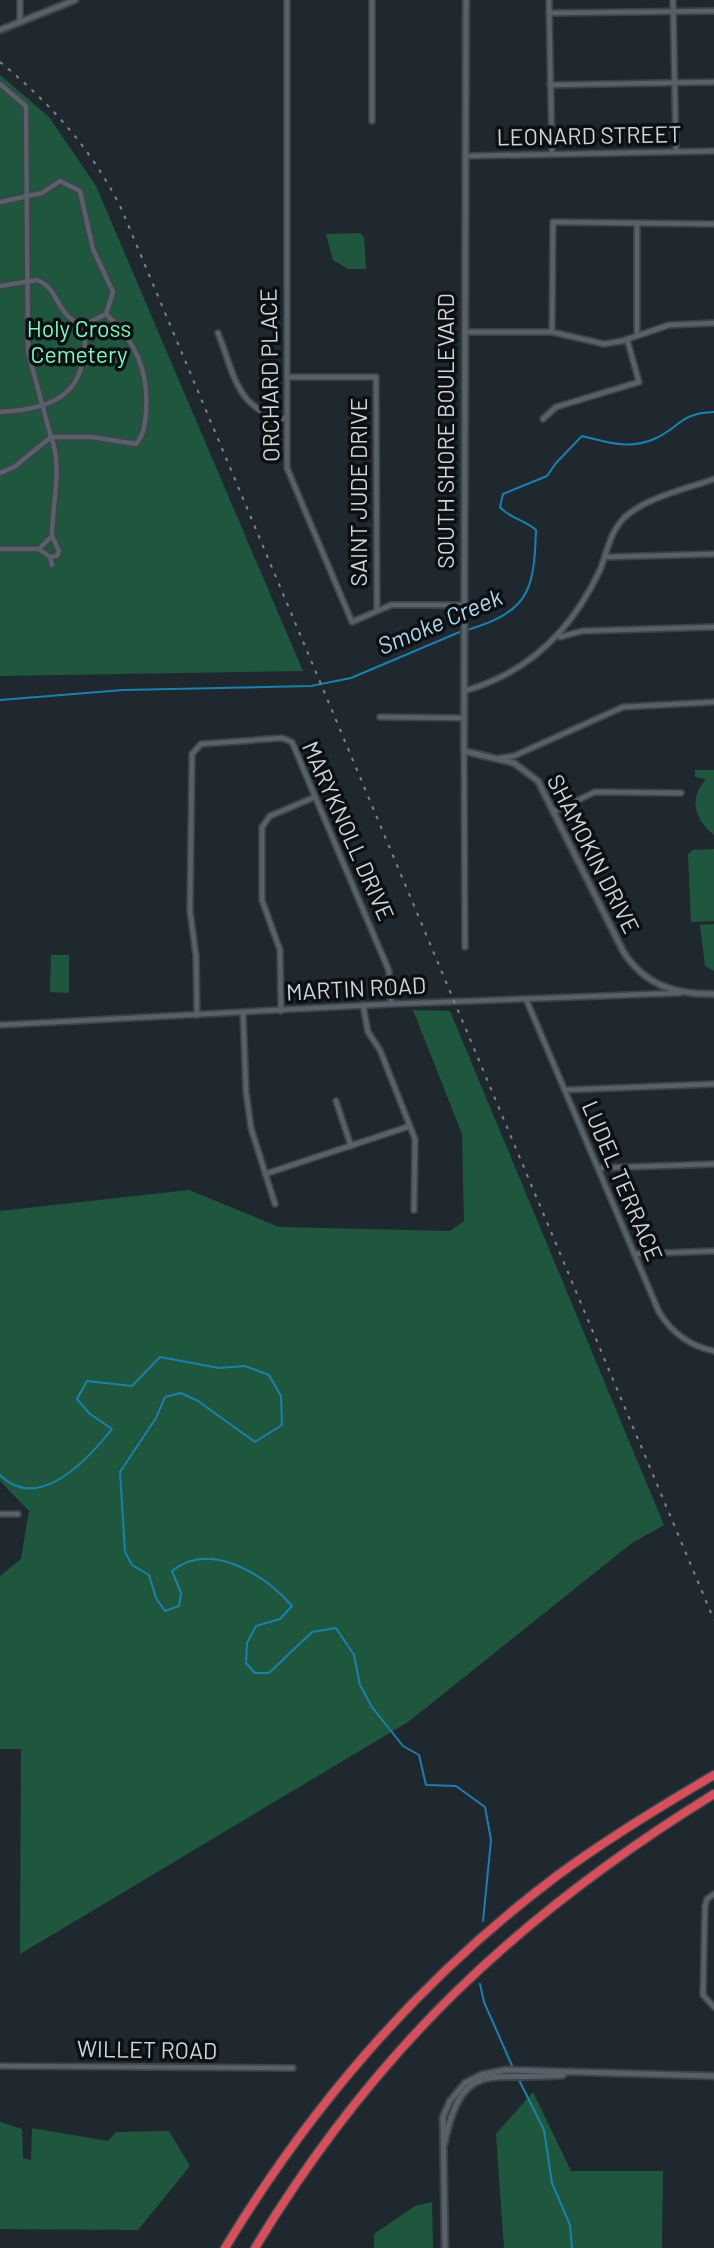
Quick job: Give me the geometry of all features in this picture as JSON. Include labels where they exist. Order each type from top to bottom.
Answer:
[{"type":"highway","points":[[225,2248],[300,2134],[352,2069],[438,1977],[499,1922],[558,1875],[635,1822],[714,1774]]},
{"type":"highway","points":[[255,2248],[310,2162],[345,2114],[390,2059],[453,1992],[539,1915],[589,1876],[640,1839],[714,1794]]},
{"type":"street","points":[[20,0],[20,22]]},
{"type":"street","points":[[0,30],[75,0]]},
{"type":"street","name":"ORCHARD PLACE","points":[[287,0],[287,468],[352,621],[391,605],[464,605]]},
{"type":"street","points":[[372,0],[372,121]]},
{"type":"street","name":"SOUTH SHORE BOULEVARD","points":[[465,947],[463,615],[466,0]]},
{"type":"street","points":[[549,0],[552,154]]},
{"type":"street","points":[[673,0],[676,152]]},
{"type":"street","points":[[549,13],[714,10]]},
{"type":"street","points":[[550,85],[714,82]]},
{"type":"street","points":[[0,84],[26,106],[28,352],[57,451],[58,472],[52,496],[52,536],[59,551],[57,556],[50,557]]},
{"type":"street","name":"LEONARD STREET","points":[[464,156],[714,151]]},
{"type":"street","points":[[0,202],[42,193],[60,181],[80,191],[93,249],[113,292],[106,314],[85,323],[70,319],[62,312],[46,283],[27,281],[0,286]]},
{"type":"street","points":[[552,332],[553,222],[714,224]]},
{"type":"street","points":[[637,223],[637,335]]},
{"type":"street","points":[[0,473],[14,467],[51,437],[92,437],[136,444],[141,438],[147,391],[144,372],[125,332],[106,314]]},
{"type":"street","points":[[0,412],[42,404],[64,395],[84,366],[85,323]]},
{"type":"street","points":[[464,332],[552,332],[594,343],[627,339],[680,323],[714,323]]},
{"type":"street","points":[[218,333],[247,401],[259,412],[287,419]]},
{"type":"street","points":[[543,419],[556,407],[639,382],[627,339]]},
{"type":"street","name":"SAINT JUDE DRIVE","points":[[287,377],[376,377],[377,611]]},
{"type":"street","points":[[554,642],[580,607],[605,557],[612,534],[630,514],[649,503],[714,479]]},
{"type":"street","points":[[39,549],[52,536]]},
{"type":"street","points":[[0,550],[39,549],[50,557],[52,565]]},
{"type":"street","points":[[605,557],[714,554]]},
{"type":"street","points":[[464,691],[507,675],[554,642],[582,631],[714,627]]},
{"type":"street","points":[[499,758],[514,756],[623,707],[714,702]]},
{"type":"street","points":[[380,717],[464,718]]},
{"type":"street","name":"MARYKNOLL DRIVE","points":[[197,1015],[196,956],[190,911],[193,750],[201,744],[287,738],[292,742],[389,971],[391,1004]]},
{"type":"street","name":"SHAMOKIN DRIVE","points":[[464,751],[499,758],[532,774],[544,788],[628,960],[649,979],[680,993]]},
{"type":"street","points":[[555,811],[595,792],[681,793]]},
{"type":"street","points":[[281,1011],[280,950],[262,900],[262,827],[270,816],[315,797]]},
{"type":"street","name":"MARTIN ROAD","points":[[0,1025],[363,1005],[714,994]]},
{"type":"street","name":"LUDEL TERRACE","points":[[526,999],[665,1321],[686,1341],[714,1351]]},
{"type":"street","points":[[363,1005],[368,1032],[380,1050],[415,1139],[414,1210]]},
{"type":"street","points":[[243,1013],[249,1116],[275,1204]]},
{"type":"street","points":[[565,1090],[714,1084]]},
{"type":"street","points":[[336,1101],[351,1146]]},
{"type":"street","points":[[265,1174],[410,1126]]},
{"type":"street","points":[[598,1168],[714,1164]]},
{"type":"street","points":[[634,1254],[714,1251]]},
{"type":"street","points":[[0,1514],[18,1514]]},
{"type":"street","points":[[714,1894],[707,1899],[705,1906],[703,1995],[714,2007]]},
{"type":"street","name":"WILLET ROAD","points":[[0,2066],[293,2068]]},
{"type":"street","points":[[445,2248],[443,2117],[450,2101],[466,2086],[498,2073],[714,2076]]},
{"type":"green space","name":"Holy Cross Cemetery","points":[[0,75],[49,117],[96,186],[303,671],[0,676]]},
{"type":"green space","points":[[360,233],[364,237],[366,269],[348,269],[333,260],[326,234]]},
{"type":"green space","points":[[695,770],[714,770],[714,835],[698,816],[697,794],[706,779],[695,777]]},
{"type":"green space","points":[[714,849],[714,921],[691,922],[688,854],[693,850]]},
{"type":"green space","points":[[714,924],[714,971],[705,966],[700,925]]},
{"type":"green space","points":[[51,955],[69,955],[69,993],[50,992]]},
{"type":"green space","points":[[413,1010],[450,1011],[664,1525],[632,1543],[408,1722],[20,1954],[21,1749],[0,1749],[0,1576],[21,1559],[29,1511],[0,1481],[0,1211],[189,1190],[279,1227],[450,1231],[464,1221],[462,1134]]},
{"type":"green space","points":[[533,2092],[571,2171],[663,2171],[662,2248],[504,2248],[496,2134]]},
{"type":"green space","points":[[0,2122],[22,2129],[23,2158],[31,2160],[32,2128],[108,2141],[116,2132],[169,2131],[190,2166],[138,2230],[0,2229]]},
{"type":"green space","points":[[432,2202],[433,2248],[374,2248],[374,2234],[415,2206]]},
{"type":"waterway","name":"Smoke Creek","points":[[467,630],[504,615],[516,606],[530,583],[536,530],[500,507],[503,494],[547,476],[582,436],[618,444],[636,444],[663,435],[686,418],[714,412]]},
{"type":"waterway","name":"Smoke Creek","points":[[0,700],[123,690],[311,686],[351,678],[462,631]]},
{"type":"waterway","points":[[0,1475],[15,1485],[31,1488],[47,1485],[62,1478],[90,1454],[112,1429],[90,1414],[77,1399],[87,1381],[132,1386],[160,1357],[219,1368],[245,1366],[269,1375],[281,1396],[282,1425],[255,1442],[198,1401],[181,1393],[165,1397],[156,1418],[120,1472],[125,1552],[132,1565],[149,1575],[156,1598],[165,1611],[179,1606],[181,1593],[172,1571],[187,1562],[203,1559],[236,1565],[281,1594],[292,1606],[280,1619],[256,1626],[247,1643],[246,1663],[255,1673],[269,1673],[312,1632],[336,1628],[354,1655],[360,1685],[372,1707],[403,1746],[419,1755],[426,1785],[456,1786],[485,1807],[491,1840],[483,1921]]},
{"type":"waterway","points":[[480,1984],[484,2002],[514,2070]]},
{"type":"waterway","points":[[518,2078],[544,2130],[552,2183],[570,2225],[572,2248]]},
{"type":"railway","points":[[0,62],[36,94],[68,128],[97,166],[121,208],[714,1620]]}]
